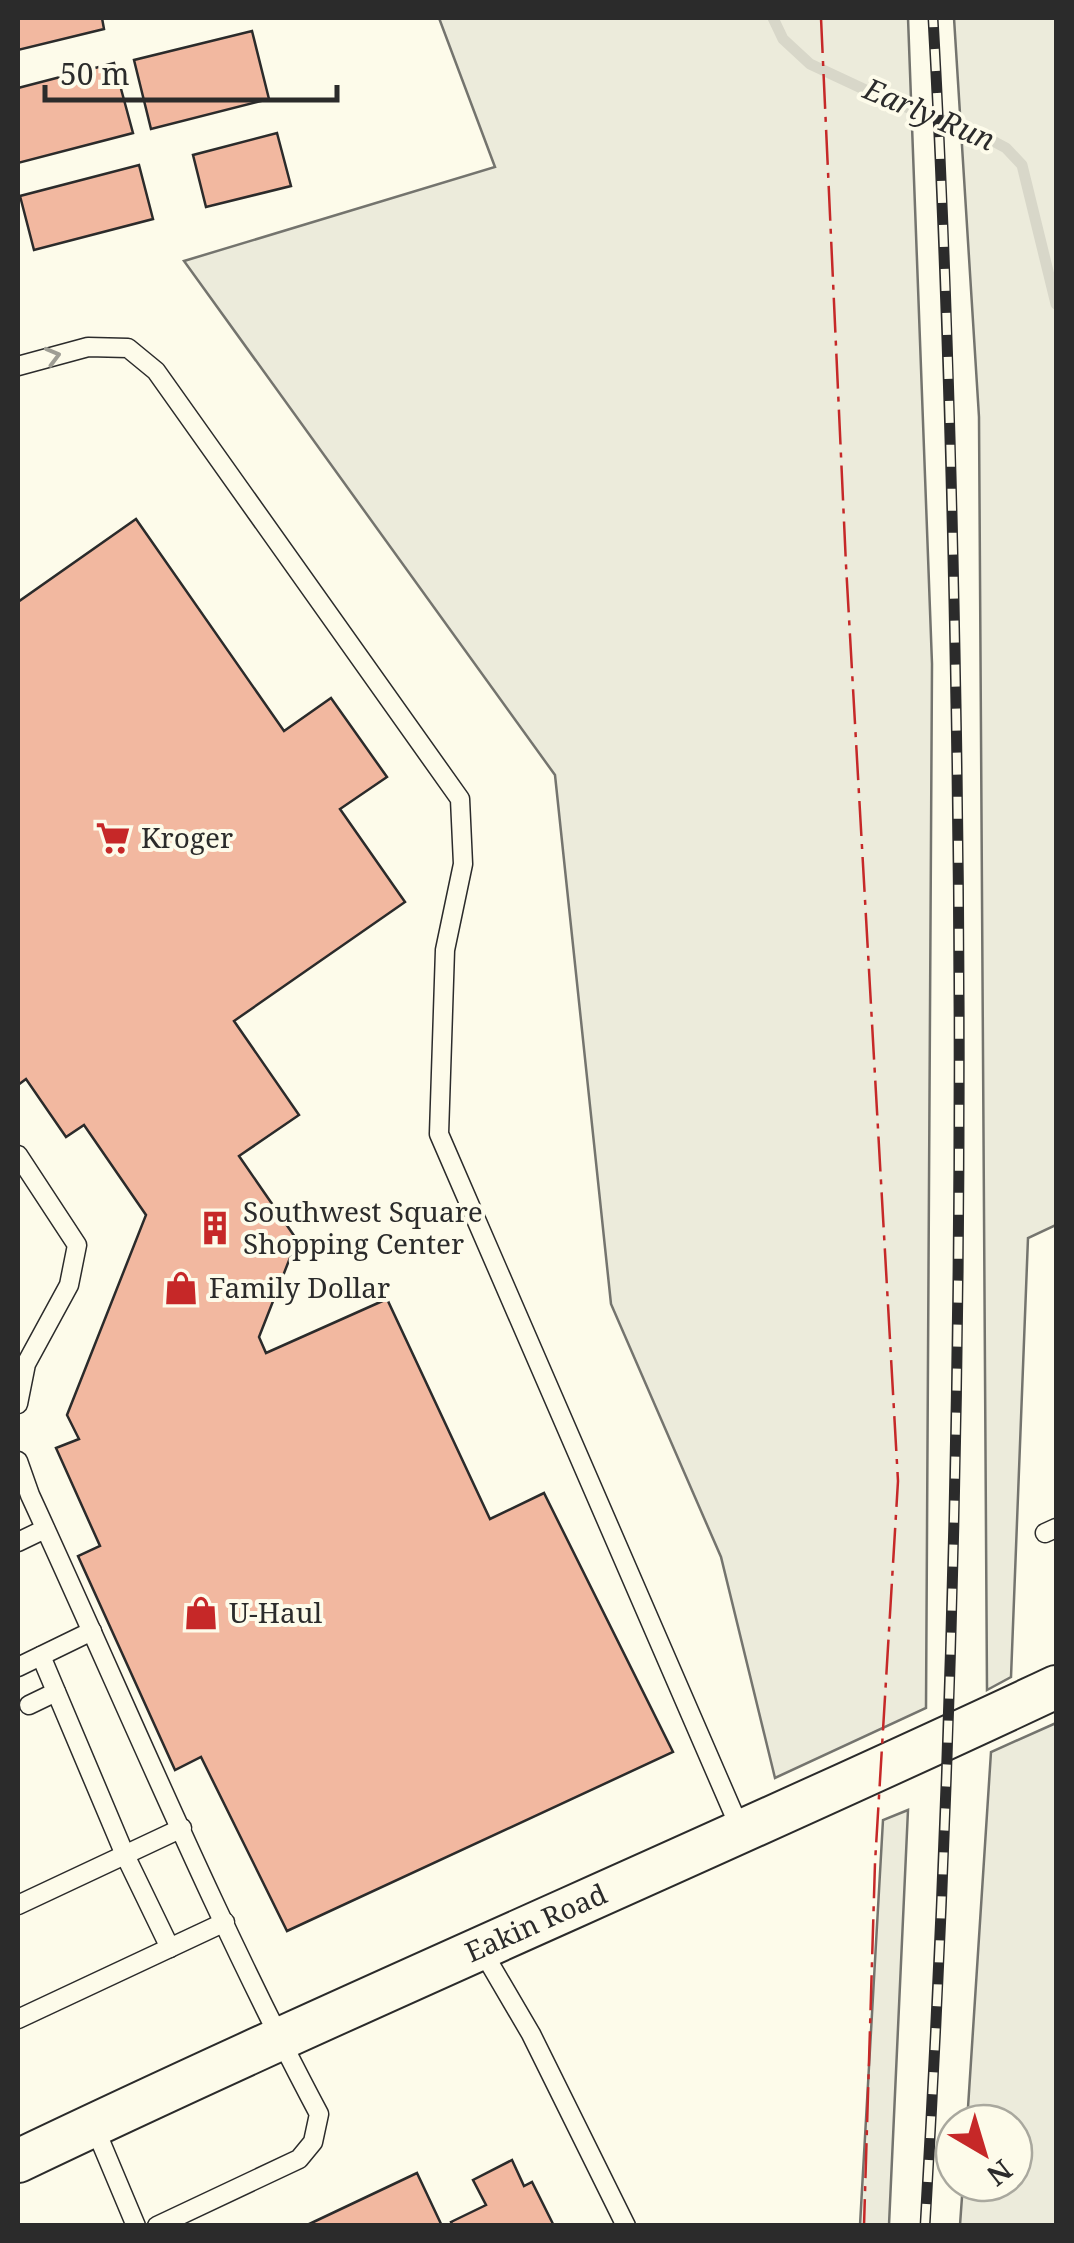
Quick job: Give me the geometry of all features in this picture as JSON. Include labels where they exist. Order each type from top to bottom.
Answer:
[{"type":"street","name":"Eakin Road","points":[[18,2161],[479,1947],[742,1833],[1056,1686]]},
{"type":"lane","points":[[18,366],[88,346],[128,348],[156,371],[460,799],[463,864],[445,950],[439,1134],[742,1833]]},
{"type":"lane","points":[[18,1155],[77,1245],[69,1285],[22,1367],[18,1404]]},
{"type":"lane","points":[[18,1461],[45,1529],[225,1922],[319,2114],[312,2142],[299,2159],[157,2226]]},
{"type":"lane","points":[[18,1542],[45,1529]]},
{"type":"lane","points":[[18,1668],[92,1631]]},
{"type":"lane","points":[[41,1656],[125,1855],[170,1948]]},
{"type":"lane","points":[[29,1705],[56,1692]]},
{"type":"lane","points":[[18,1905],[182,1828]]},
{"type":"lane","points":[[18,2018],[225,1922]]},
{"type":"lane","points":[[479,1947],[531,2034],[626,2226]]},
{"type":"lane","points":[[94,2125],[136,2226]]},
{"type":"shaded area","points":[[439,18],[908,18],[932,664],[926,1708],[775,1778],[721,1557],[611,1304],[555,775],[184,261],[495,167]]},
{"type":"shaded area","points":[[954,18],[1056,18],[1056,1225],[1028,1238],[1011,1677],[987,1690],[979,417]]},
{"type":"shaded area","points":[[1056,1723],[1056,2225],[960,2225],[962,2203],[1034,2203],[1034,2103],[968,2103],[991,1752]]},
{"type":"shaded area","points":[[908,1810],[889,2225],[860,2225],[883,1820]]},
{"type":"building","points":[[18,18],[102,18],[104,29],[18,50]]},
{"type":"building","points":[[252,31],[269,99],[151,129],[134,60]]},
{"type":"building","points":[[114,63],[133,133],[18,163],[18,88]]},
{"type":"building","points":[[277,133],[291,186],[206,207],[193,155]]},
{"type":"building","points":[[139,165],[153,219],[34,250],[20,196]]},
{"type":"building","name":"Southwest Square Shopping Center","points":[[136,519],[284,731],[331,698],[387,777],[340,809],[405,902],[234,1021],[299,1115],[239,1156],[297,1240],[259,1337],[266,1353],[387,1299],[490,1519],[544,1493],[673,1752],[287,1931],[201,1757],[175,1770],[78,1556],[100,1546],[56,1448],[79,1439],[67,1415],[146,1215],[84,1125],[66,1137],[26,1079],[18,1085],[18,602]]},
{"type":"building","points":[[512,2160],[524,2186],[532,2182],[554,2226],[453,2226],[451,2222],[486,2205],[473,2180]]},
{"type":"building","points":[[417,2173],[442,2226],[305,2226]]},
{"type":"waterway","name":"Early Run","points":[[773,18],[783,39],[810,64],[1006,148],[1022,165],[1056,304]]},
{"type":"railway","points":[[925,2226],[950,1656],[959,1085],[953,533],[933,18]]},
{"type":"power","points":[[821,18],[846,565],[898,1481],[875,1863],[864,2226]]},
{"type":"place","name":"Kroger","points":[[113,838]]},
{"type":"place","name":"Southwest Square Shopping Center","points":[[215,1228]]},
{"type":"place","name":"Family Dollar","points":[[181,1288]]},
{"type":"place","name":"U-Haul","points":[[201,1613]]}]
